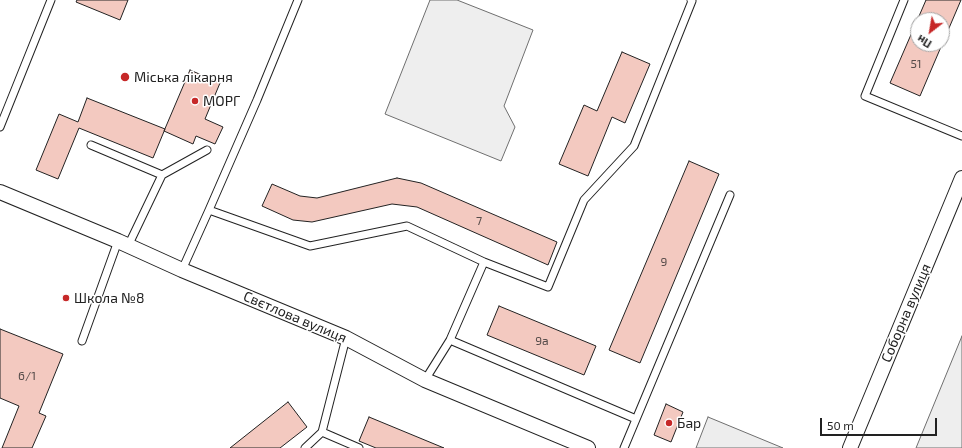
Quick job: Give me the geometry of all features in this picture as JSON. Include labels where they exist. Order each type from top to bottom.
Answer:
[{"type":"street","name":"Соборна вулиця","points":[[850,448],[962,178]]},
{"type":"street","name":"Свєтлова вулиця","points":[[0,192],[346,338],[425,380],[588,448]]},
{"type":"lane","points":[[0,127],[50,0]]},
{"type":"lane","points":[[182,270],[257,100],[298,0]]},
{"type":"lane","points":[[209,210],[310,246],[407,226],[484,262],[548,287],[584,200],[634,146],[692,1],[691,0]]},
{"type":"lane","points":[[904,0],[865,96],[962,136]]},
{"type":"lane","points":[[91,145],[162,175]]},
{"type":"lane","points":[[82,341],[123,244],[162,175],[207,150]]},
{"type":"lane","points":[[624,448],[730,195]]},
{"type":"lane","points":[[425,380],[450,340],[484,262]]},
{"type":"lane","points":[[305,448],[322,432],[346,338]]},
{"type":"lane","points":[[450,340],[636,419]]},
{"type":"lane","points":[[322,432],[359,448]]},
{"type":"shaded area","points":[[430,0],[457,0],[533,30],[504,106],[515,127],[501,161],[385,114]]},
{"type":"shaded area","points":[[962,336],[962,448],[916,448]]},
{"type":"shaded area","points":[[708,417],[783,448],[696,448]]},
{"type":"building","points":[[77,0],[128,0],[120,20],[76,2]]},
{"type":"building","points":[[926,0],[961,0],[950,26],[950,12],[921,12]]},
{"type":"building","points":[[910,37],[910,52],[939,52],[920,96],[890,83]]},
{"type":"building","points":[[622,52],[650,64],[625,123],[612,117],[588,176],[559,164],[584,105],[597,111]]},
{"type":"building","name":"МОРГ","points":[[190,70],[220,83],[205,119],[223,127],[215,144],[196,136],[193,144],[164,131]]},
{"type":"building","points":[[87,98],[165,129],[153,158],[79,128],[58,179],[36,170],[59,114],[78,122]]},
{"type":"building","points":[[689,161],[719,174],[640,363],[609,350]]},
{"type":"building","points":[[397,178],[421,183],[557,242],[548,265],[417,207],[392,204],[312,222],[293,220],[262,206],[272,184],[300,196],[317,198]]},
{"type":"building","points":[[499,306],[596,346],[584,375],[487,335]]},
{"type":"building","points":[[0,329],[63,354],[39,413],[46,416],[32,448],[2,448],[19,406],[0,398]]},
{"type":"building","points":[[288,402],[307,427],[280,448],[230,448]]},
{"type":"building","name":"Бар","points":[[666,404],[683,412],[671,442],[654,435]]},
{"type":"building","points":[[369,417],[444,448],[376,448],[359,441]]},
{"type":"place","name":"Міська лікарня","points":[[125,77]]},
{"type":"place","name":"МОРГ","points":[[195,101]]},
{"type":"place","name":"Школа №8","points":[[66,298]]},
{"type":"place","name":"Бар","points":[[669,423]]}]
